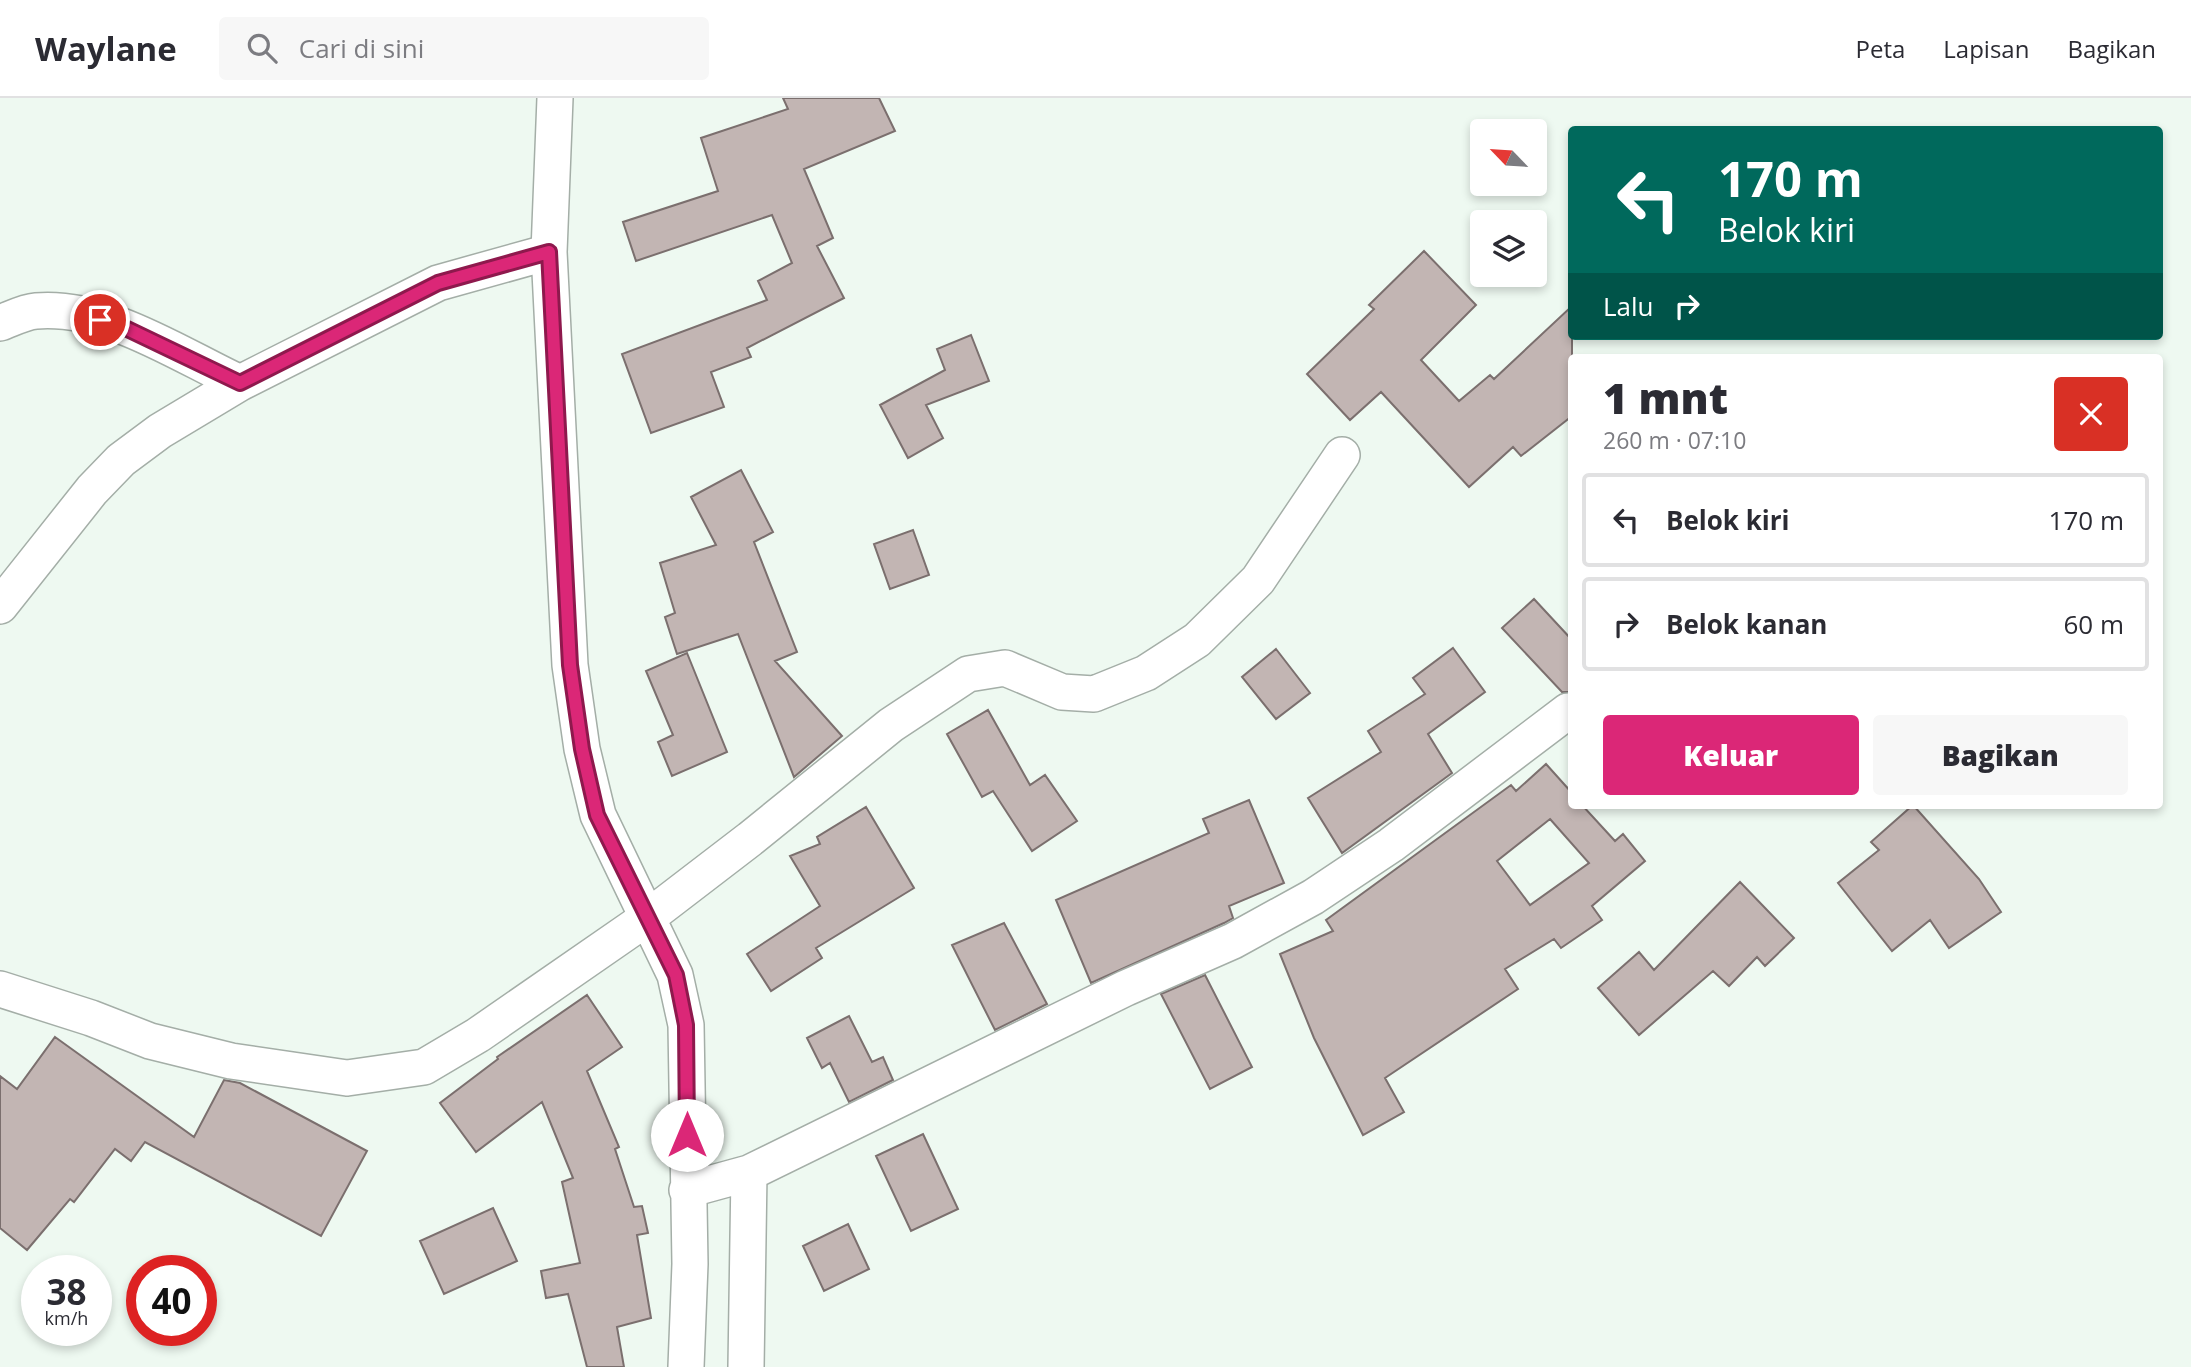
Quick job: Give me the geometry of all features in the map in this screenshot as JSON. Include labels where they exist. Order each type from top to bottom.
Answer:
[{"type":"street","points":[[555,98],[549,252],[570,665],[582,749],[597,815],[676,975],[686,1025],[690,1264],[686,1367]]},
{"type":"street","points":[[0,606],[92,490],[121,460],[160,431],[240,383],[438,283],[549,252]]},
{"type":"street","points":[[0,323],[32,311],[63,310],[119,325],[240,383]]},
{"type":"street","points":[[0,989],[91,1018],[150,1041],[231,1061],[347,1078],[424,1067],[478,1035],[647,918],[751,839],[891,725],[968,674],[1005,668],[1062,692],[1094,694],[1146,673],[1197,640],[1258,580],[1342,455]]},
{"type":"street","points":[[687,1191],[749,1173],[1126,988],[1233,941],[1313,897],[1391,845],[1568,711]]},
{"type":"street","points":[[746,1367],[749,1173]]},
{"type":"building","points":[[783,98],[879,98],[895,131],[804,169],[833,238],[817,246],[844,298],[747,348],[751,357],[711,372],[724,407],[651,433],[622,354],[767,300],[758,281],[792,263],[772,215],[636,261],[623,222],[718,191],[701,138],[788,109]]},
{"type":"building","points":[[1424,251],[1476,305],[1421,360],[1459,401],[1490,375],[1494,379],[1568,310],[1568,340],[1572,340],[1572,354],[1568,354],[1568,419],[1521,456],[1513,447],[1469,487],[1381,392],[1350,420],[1307,374],[1374,309],[1369,305]]},
{"type":"building","points":[[971,335],[989,381],[926,405],[943,438],[908,458],[880,405],[945,370],[937,349]]},
{"type":"building","points":[[741,470],[773,532],[754,542],[797,652],[775,661],[842,736],[794,777],[738,634],[677,654],[665,617],[675,613],[660,563],[716,545],[691,497]]},
{"type":"building","points":[[913,530],[929,575],[890,589],[874,544]]},
{"type":"building","points":[[1534,599],[1568,636],[1568,692],[1562,692],[1502,628]]},
{"type":"building","points":[[1453,648],[1485,692],[1428,734],[1452,773],[1342,853],[1308,798],[1381,752],[1368,731],[1425,694],[1413,678]]},
{"type":"building","points":[[1276,649],[1310,693],[1276,719],[1242,677]]},
{"type":"building","points":[[687,653],[727,752],[672,776],[658,742],[673,735],[646,671]]},
{"type":"building","points":[[988,710],[1030,785],[1045,775],[1077,821],[1032,851],[993,791],[982,797],[947,734]]},
{"type":"building","points":[[1546,764],[1568,789],[1568,809],[1586,809],[1615,841],[1623,834],[1645,861],[1592,906],[1602,920],[1561,948],[1554,939],[1505,969],[1518,989],[1385,1078],[1404,1112],[1363,1135],[1314,1038],[1280,954],[1333,931],[1326,920],[1511,785],[1516,791]],"holes":[[[1550,819],[1589,863],[1530,905],[1497,861]]]},
{"type":"building","points":[[1249,800],[1284,883],[1229,906],[1233,918],[1224,923],[1091,983],[1056,900],[1209,833],[1203,819]]},
{"type":"building","points":[[866,807],[914,888],[816,948],[822,958],[771,991],[747,954],[820,906],[790,856],[820,844],[817,837]]},
{"type":"building","points":[[1908,809],[1917,809],[1979,879],[2001,912],[1949,948],[1930,920],[1892,951],[1838,883],[1879,850],[1871,842]]},
{"type":"building","points":[[1740,882],[1794,938],[1765,966],[1757,957],[1729,986],[1713,971],[1639,1035],[1598,988],[1639,952],[1654,970]]},
{"type":"building","points":[[1004,923],[1047,1004],[995,1030],[952,945]]},
{"type":"building","points":[[1205,975],[1252,1067],[1210,1089],[1161,994]]},
{"type":"building","points":[[587,995],[622,1047],[587,1071],[619,1147],[615,1149],[634,1207],[642,1206],[648,1233],[637,1235],[651,1318],[617,1327],[624,1367],[587,1367],[568,1294],[546,1298],[541,1271],[580,1263],[562,1182],[573,1178],[542,1102],[476,1152],[440,1103],[498,1059],[497,1057]]},
{"type":"building","points":[[849,1016],[872,1062],[883,1057],[893,1080],[849,1102],[830,1063],[822,1068],[807,1038]]},
{"type":"building","points":[[55,1037],[194,1137],[224,1080],[240,1083],[367,1151],[321,1236],[145,1142],[131,1161],[115,1149],[74,1202],[70,1199],[27,1250],[0,1228],[0,1076],[17,1089]]},
{"type":"building","points":[[923,1134],[958,1209],[911,1231],[876,1156]]},
{"type":"building","points":[[493,1208],[517,1261],[444,1294],[420,1241]]},
{"type":"building","points":[[848,1224],[869,1269],[824,1291],[803,1246]]},
{"type":"route","points":[[100,320],[119,325],[240,383],[438,283],[549,252],[570,665],[582,749],[597,815],[676,975],[686,1025],[687,1135]]}]
